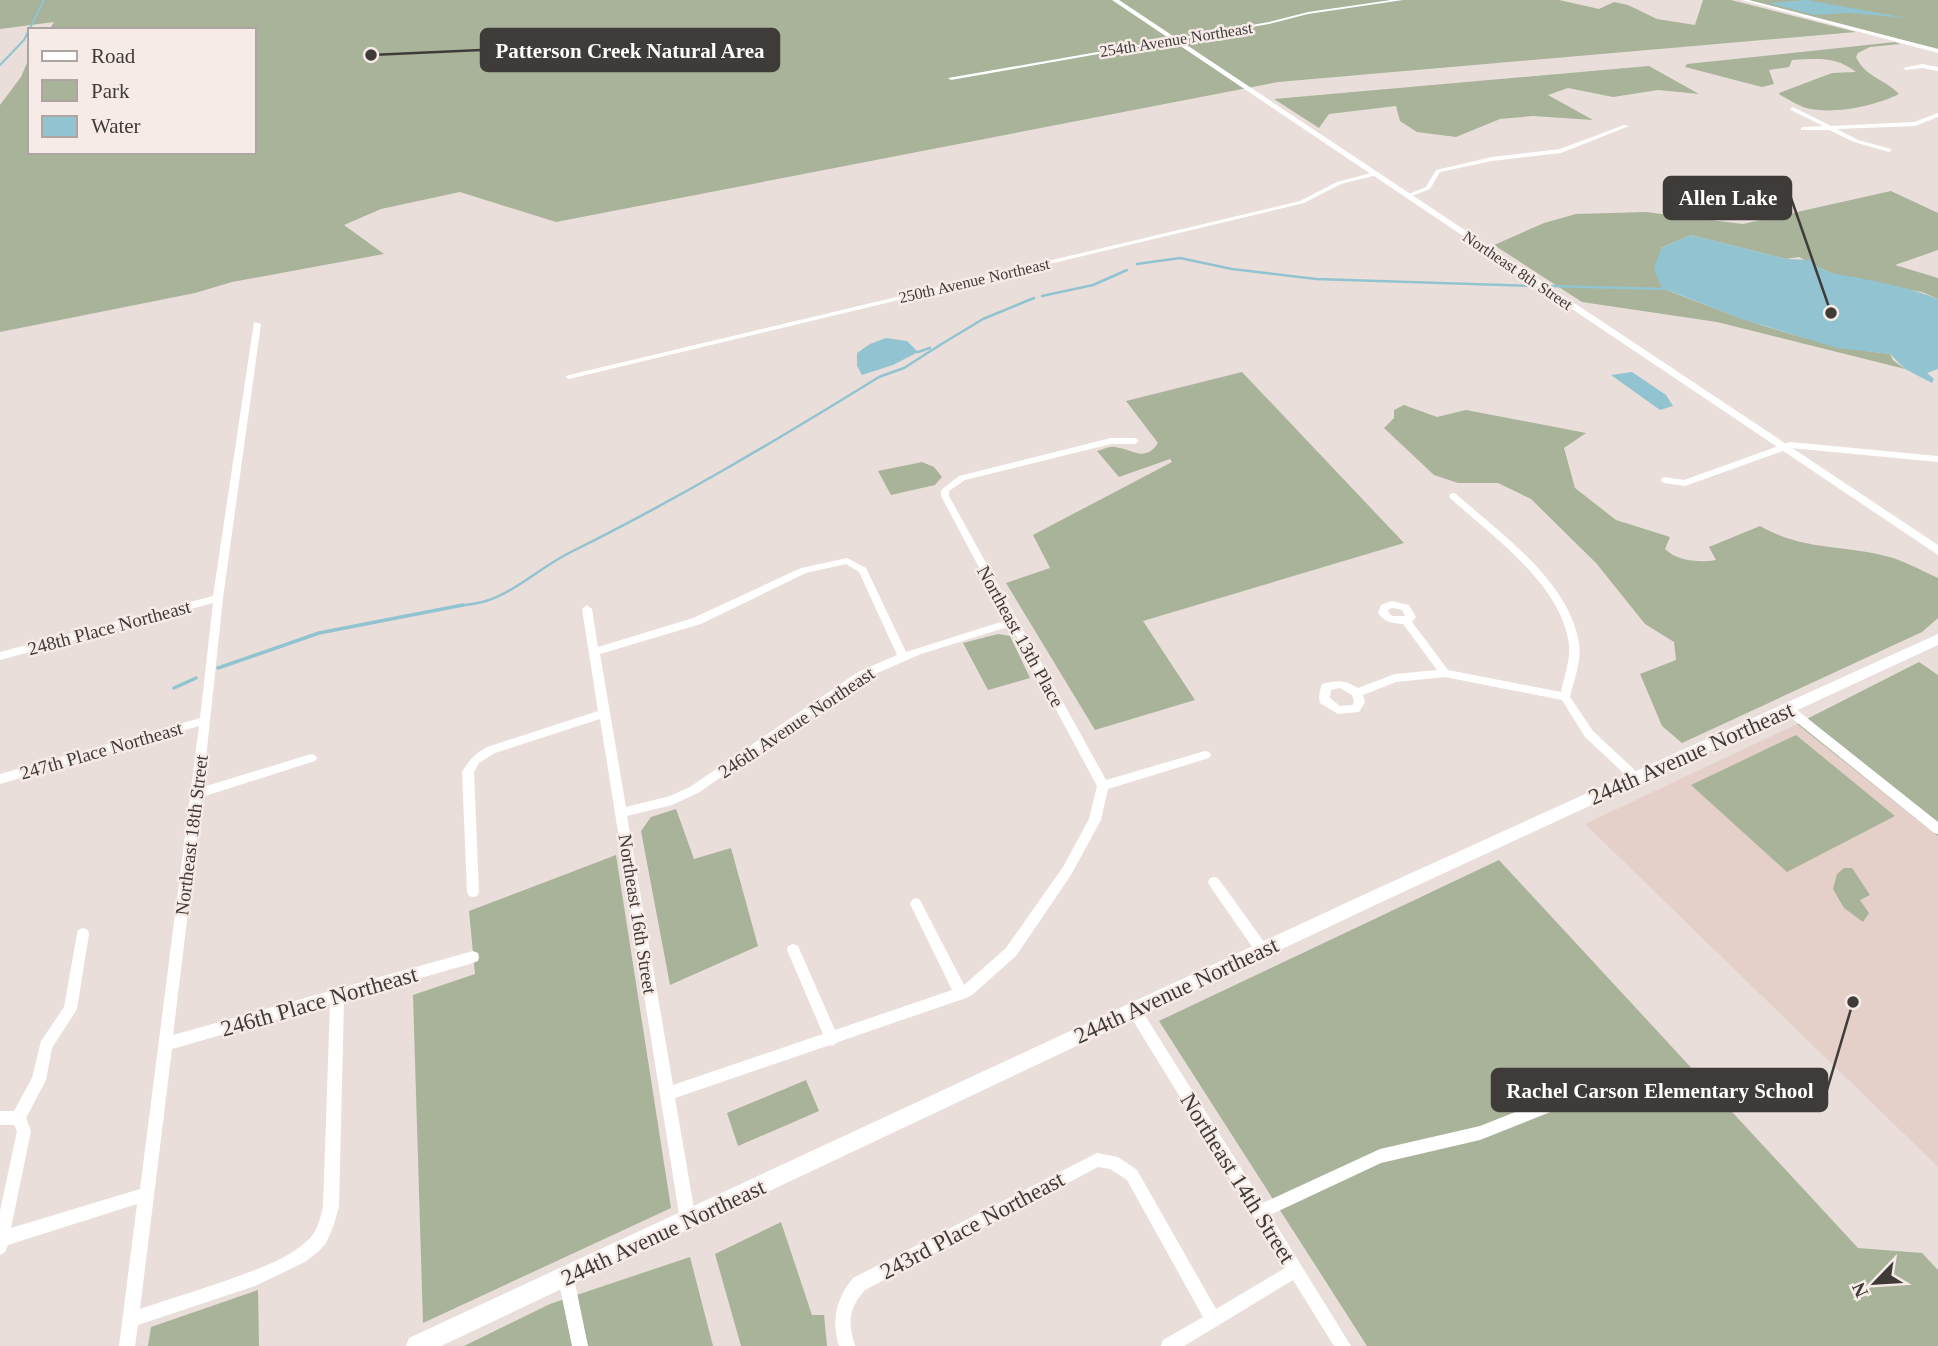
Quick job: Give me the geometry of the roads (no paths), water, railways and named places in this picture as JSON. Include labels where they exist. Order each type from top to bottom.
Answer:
[{"type":"street","name":"Northeast 8th Street","points":[[1115,0],[1781,448],[1938,549]]},
{"type":"street","name":"254th Avenue Northeast","points":[[951,78],[1261,25],[1308,13],[1401,0]]},
{"type":"street","points":[[1743,0],[1938,51]]},
{"type":"street","points":[[1906,68],[1922,66],[1938,69]]},
{"type":"street","points":[[1793,109],[1864,144],[1889,150]]},
{"type":"street","points":[[1803,129],[1915,124],[1938,115]]},
{"type":"street","points":[[1407,197],[1428,188],[1435,173],[1444,169],[1492,159],[1561,151],[1626,126]]},
{"type":"street","name":"250th Avenue Northeast","points":[[569,377],[1301,202],[1339,183],[1375,174]]},
{"type":"street","name":"Northeast 18th Street","points":[[127,1346],[197,794],[218,598],[257,324]]},
{"type":"street","name":"Northeast 13th Place","points":[[1103,786],[945,496],[947,486],[962,478],[1111,441],[1135,441]]},
{"type":"street","points":[[1664,480],[1685,483],[1799,444],[1938,459]]},
{"type":"street","points":[[1453,496],[1533,570],[1552,592],[1564,612],[1574,646],[1565,697],[1589,733],[1635,777]]},
{"type":"street","points":[[594,652],[697,621],[804,570],[847,561],[863,570],[902,655]]},
{"type":"street","name":"248th Place Northeast","points":[[0,656],[218,598]]},
{"type":"street","name":"Northeast 16th Street","points":[[587,609],[688,1220]]},
{"type":"street","points":[[1406,621],[1445,673]]},
{"type":"street","name":"246th Avenue Northeast","points":[[621,813],[672,800],[694,790],[862,675],[902,655],[1012,622]]},
{"type":"street","name":"244th Avenue Northeast","points":[[417,1346],[1262,950],[1938,639]]},
{"type":"street","points":[[1357,693],[1395,678],[1445,673],[1565,697]]},
{"type":"street","points":[[1788,709],[1938,829]]},
{"type":"street","points":[[473,892],[468,772],[475,760],[491,750],[604,713]]},
{"type":"street","name":"247th Place Northeast","points":[[0,779],[203,720]]},
{"type":"street","points":[[667,1094],[961,994],[1011,953],[1053,891],[1095,820],[1103,786],[1205,755]]},
{"type":"street","points":[[197,794],[311,758]]},
{"type":"street","points":[[1214,882],[1262,950]]},
{"type":"street","points":[[916,904],[961,994]]},
{"type":"street","points":[[18,1118],[38,1080],[46,1046],[71,1009],[83,934]]},
{"type":"street","points":[[793,950],[832,1039]]},
{"type":"street","name":"246th Place Northeast","points":[[165,1044],[473,957]]},
{"type":"street","points":[[130,1320],[288,1265],[315,1245],[322,1234],[331,1207],[337,996]]},
{"type":"street","name":"Northeast 14th Street","points":[[1133,1010],[1343,1346]]},
{"type":"street","points":[[1259,1212],[1380,1156],[1480,1133],[1568,1098],[1608,1098]]},
{"type":"street","points":[[0,1118],[18,1118]]},
{"type":"street","points":[[1,1243],[24,1131],[18,1118]]},
{"type":"street","name":"243rd Place Northeast","points":[[847,1346],[841,1322],[843,1309],[859,1284],[1097,1160],[1113,1163],[1132,1175],[1213,1319]]},
{"type":"street","points":[[1,1243],[146,1194]]},
{"type":"street","points":[[1169,1346],[1296,1270]]},
{"type":"street","points":[[566,1278],[580,1346]]},
{"type":"water","points":[[1807,0],[1907,18],[1850,13],[1814,15],[1769,3]]},
{"type":"water","points":[[1691,235],[1786,259],[1810,260],[1821,269],[1833,273],[1899,287],[1938,299],[1938,369],[1927,373],[1934,379],[1932,383],[1905,369],[1890,354],[1837,348],[1742,319],[1662,288],[1654,269],[1661,248]]},
{"type":"water","points":[[886,338],[907,341],[918,352],[893,365],[862,375],[857,366],[857,353]]},
{"type":"water","points":[[1632,372],[1666,395],[1673,406],[1660,410],[1611,375]]},
{"type":"waterway","points":[[30,28],[44,0]]},
{"type":"waterway","points":[[0,65],[24,40],[28,32]]},
{"type":"waterway","points":[[1137,264],[1180,258],[1232,269],[1316,279],[1532,286]]},
{"type":"waterway","points":[[1042,296],[1093,285],[1127,270]]},
{"type":"waterway","points":[[1552,286],[1665,289]]},
{"type":"waterway","points":[[454,607],[486,601],[507,592],[559,559],[687,491],[879,377],[904,368],[983,319],[1034,298]]},
{"type":"waterway","points":[[918,352],[930,348]]},
{"type":"waterway","points":[[218,668],[319,633],[463,605]]},
{"type":"waterway","points":[[174,688],[196,678]]},
{"type":"place","name":"Patterson Creek Natural Area","points":[[371,55]]},
{"type":"place","name":"Allen Lake","points":[[1831,313]]},
{"type":"place","name":"Rachel Carson Elementary School","points":[[1853,1002]]}]
